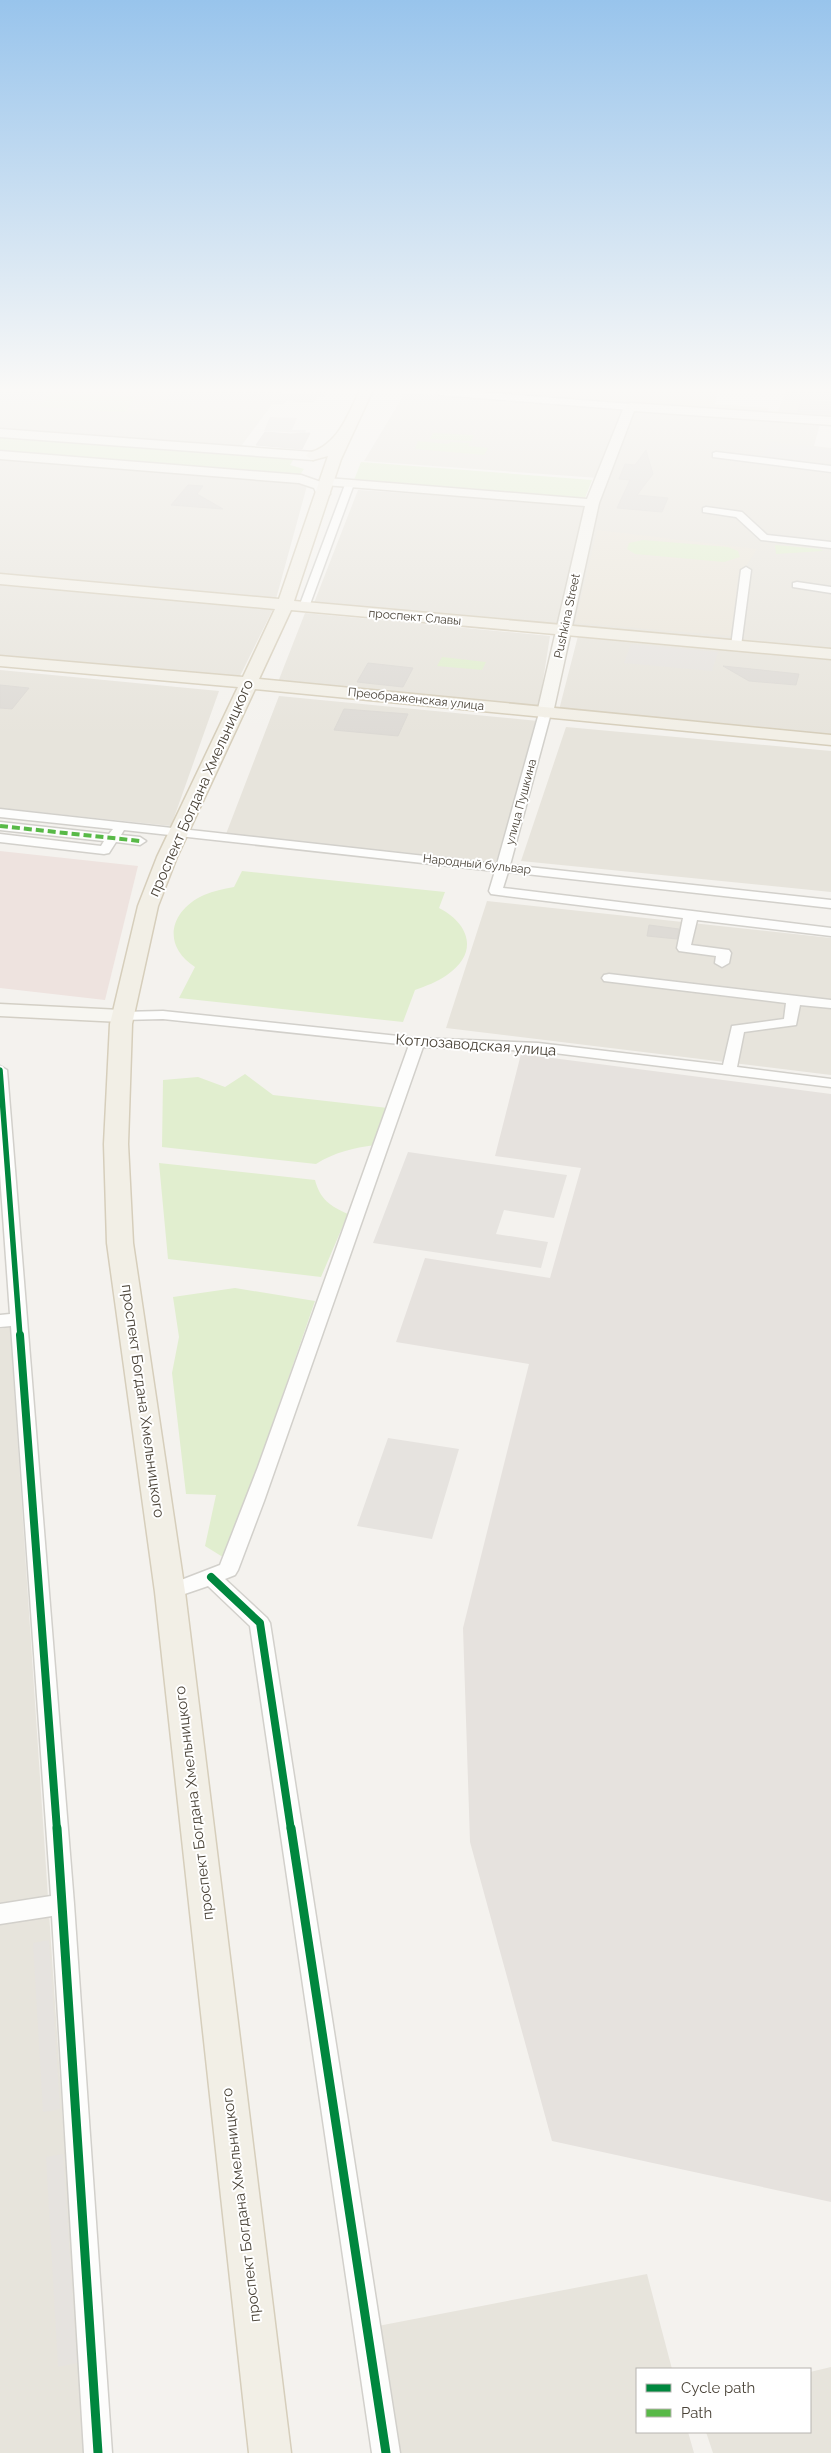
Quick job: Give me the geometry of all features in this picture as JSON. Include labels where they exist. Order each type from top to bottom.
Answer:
[{"type":"main road","name":"проспект Богдана Хмельницкого","points":[[270,2453],[170,1592],[120,1243],[116,1144],[121,1019],[148,906],[178,832],[285,605],[320,506]]},
{"type":"main road","name":"проспект Славы","points":[[0,579],[831,654]]},
{"type":"main road","name":"Преображенская улица","points":[[0,661],[248,683],[831,740]]},
{"type":"street","points":[[304,607],[341,506]]},
{"type":"street","name":"Pushkina Street","points":[[545,713],[591,506]]},
{"type":"street","points":[[706,510],[739,514],[764,538],[831,546]]},
{"type":"street","points":[[736,646],[746,570]]},
{"type":"street","points":[[797,585],[831,590]]},
{"type":"street","name":"улица Пушкина","points":[[496,892],[545,713]]},
{"type":"street","name":"Народный бульвар","points":[[0,813],[831,904]]},
{"type":"street","points":[[0,826],[108,842]]},
{"type":"street","points":[[0,832],[94,843],[108,842],[122,826]]},
{"type":"street","points":[[0,838],[140,842]]},
{"type":"street","name":"Народный бульвар","points":[[496,892],[831,932]]},
{"type":"street","points":[[691,914],[684,948],[724,953],[717,990]]},
{"type":"street","points":[[608,978],[831,1004]]},
{"type":"street","points":[[729,1071],[737,1029],[791,1022],[794,999]]},
{"type":"street","points":[[0,1010],[121,1019]]},
{"type":"street","name":"Котлозаводская улица","points":[[121,1019],[182,1017],[416,1042],[538,1047],[831,1083]]},
{"type":"street","points":[[170,1592],[228,1570],[254,1508],[328,1292],[399,1100],[416,1042]]},
{"type":"street","points":[[0,1070],[9,1320],[63,1904],[98,2453]]},
{"type":"street","points":[[211,1577],[260,1623],[386,2453]]},
{"type":"street","points":[[0,1914],[63,1904]]},
{"type":"shaded area","points":[[0,506],[301,506],[276,599],[0,574]]},
{"type":"shaded area","points":[[352,506],[585,506],[558,626],[314,603]]},
{"type":"shaded area","points":[[595,506],[831,506],[831,649],[569,627]]},
{"type":"shaded area","points":[[597,530],[757,549],[743,571],[735,603],[731,636],[575,623]]},
{"type":"shaded area","points":[[0,584],[273,609],[239,678],[0,656]]},
{"type":"shaded area","points":[[305,613],[550,636],[539,706],[278,682]]},
{"type":"shaded area","points":[[578,636],[831,659],[831,735],[559,710]]},
{"type":"shaded area","points":[[631,644],[718,652],[712,671],[624,663]]},
{"type":"shaded area","points":[[0,670],[219,691],[171,826],[0,808]]},
{"type":"shaded area","points":[[279,696],[538,721],[496,862],[226,834]]},
{"type":"shaded area","points":[[566,727],[831,751],[831,892],[521,861]]},
{"type":"shaded area","points":[[0,851],[138,866],[105,1000],[0,988]]},
{"type":"shaded area","points":[[487,901],[831,938],[831,1075],[446,1028]]},
{"type":"shaded area","points":[[521,1054],[831,1094],[831,2202],[552,2141],[470,1842],[463,1628],[529,1364],[396,1342],[425,1258],[550,1278],[581,1168],[495,1156]]},
{"type":"shaded area","points":[[408,1152],[567,1175],[554,1218],[504,1210],[496,1234],[548,1242],[541,1268],[373,1243]]},
{"type":"shaded area","points":[[10,1327],[85,2453],[0,2453],[0,1329]]},
{"type":"shaded area","points":[[388,1438],[459,1449],[432,1539],[357,1526]]},
{"type":"shaded area","points":[[49,1940],[60,2109],[43,2112],[33,1943]]},
{"type":"shaded area","points":[[63,2154],[77,2363],[58,2367],[46,2157]]},
{"type":"shaded area","points":[[647,2274],[672,2368],[636,2368],[636,2433],[688,2433],[694,2453],[398,2453],[378,2326]]},
{"type":"shaded area","points":[[831,2367],[831,2453],[713,2453],[706,2433],[811,2433],[811,2372]]},
{"type":"green space","points":[[643,540],[728,547],[738,551],[740,557],[724,562],[635,554],[627,549],[629,543]]},
{"type":"green space","points":[[775,545],[820,549],[823,551],[776,554]]},
{"type":"green space","points":[[442,657],[486,662],[482,670],[437,666]]},
{"type":"green space","points":[[242,871],[445,892],[439,908],[458,922],[464,930],[467,948],[464,958],[447,975],[415,990],[403,1022],[179,998],[195,967],[184,959],[174,939],[177,919],[192,902],[204,895],[234,887]]},
{"type":"green space","points":[[245,1074],[273,1095],[388,1108],[375,1145],[344,1151],[316,1164],[162,1147],[163,1080],[198,1077],[225,1087]]},
{"type":"green space","points":[[159,1163],[315,1180],[323,1197],[336,1208],[348,1214],[321,1277],[168,1259]]},
{"type":"green space","points":[[235,1288],[315,1301],[226,1559],[205,1546],[216,1495],[186,1494],[172,1373],[179,1337],[173,1297]]},
{"type":"building","points":[[190,506],[219,506],[223,509]]},
{"type":"building","points":[[618,506],[664,506],[662,512],[617,508]]},
{"type":"building","points":[[368,663],[413,668],[403,687],[357,682]]},
{"type":"building","points":[[723,666],[799,674],[796,685],[749,681]]},
{"type":"building","points":[[0,685],[29,688],[12,709],[0,708]]},
{"type":"building","points":[[344,709],[408,714],[398,736],[334,730]]},
{"type":"building","points":[[649,925],[679,929],[677,939],[647,936]]},
{"type":"marked path","points":[[0,826],[140,841]]},
{"type":"cycle path","points":[[0,1070],[63,1904],[98,2453]]},
{"type":"cycle path","points":[[211,1577],[260,1623],[386,2453]]}]
